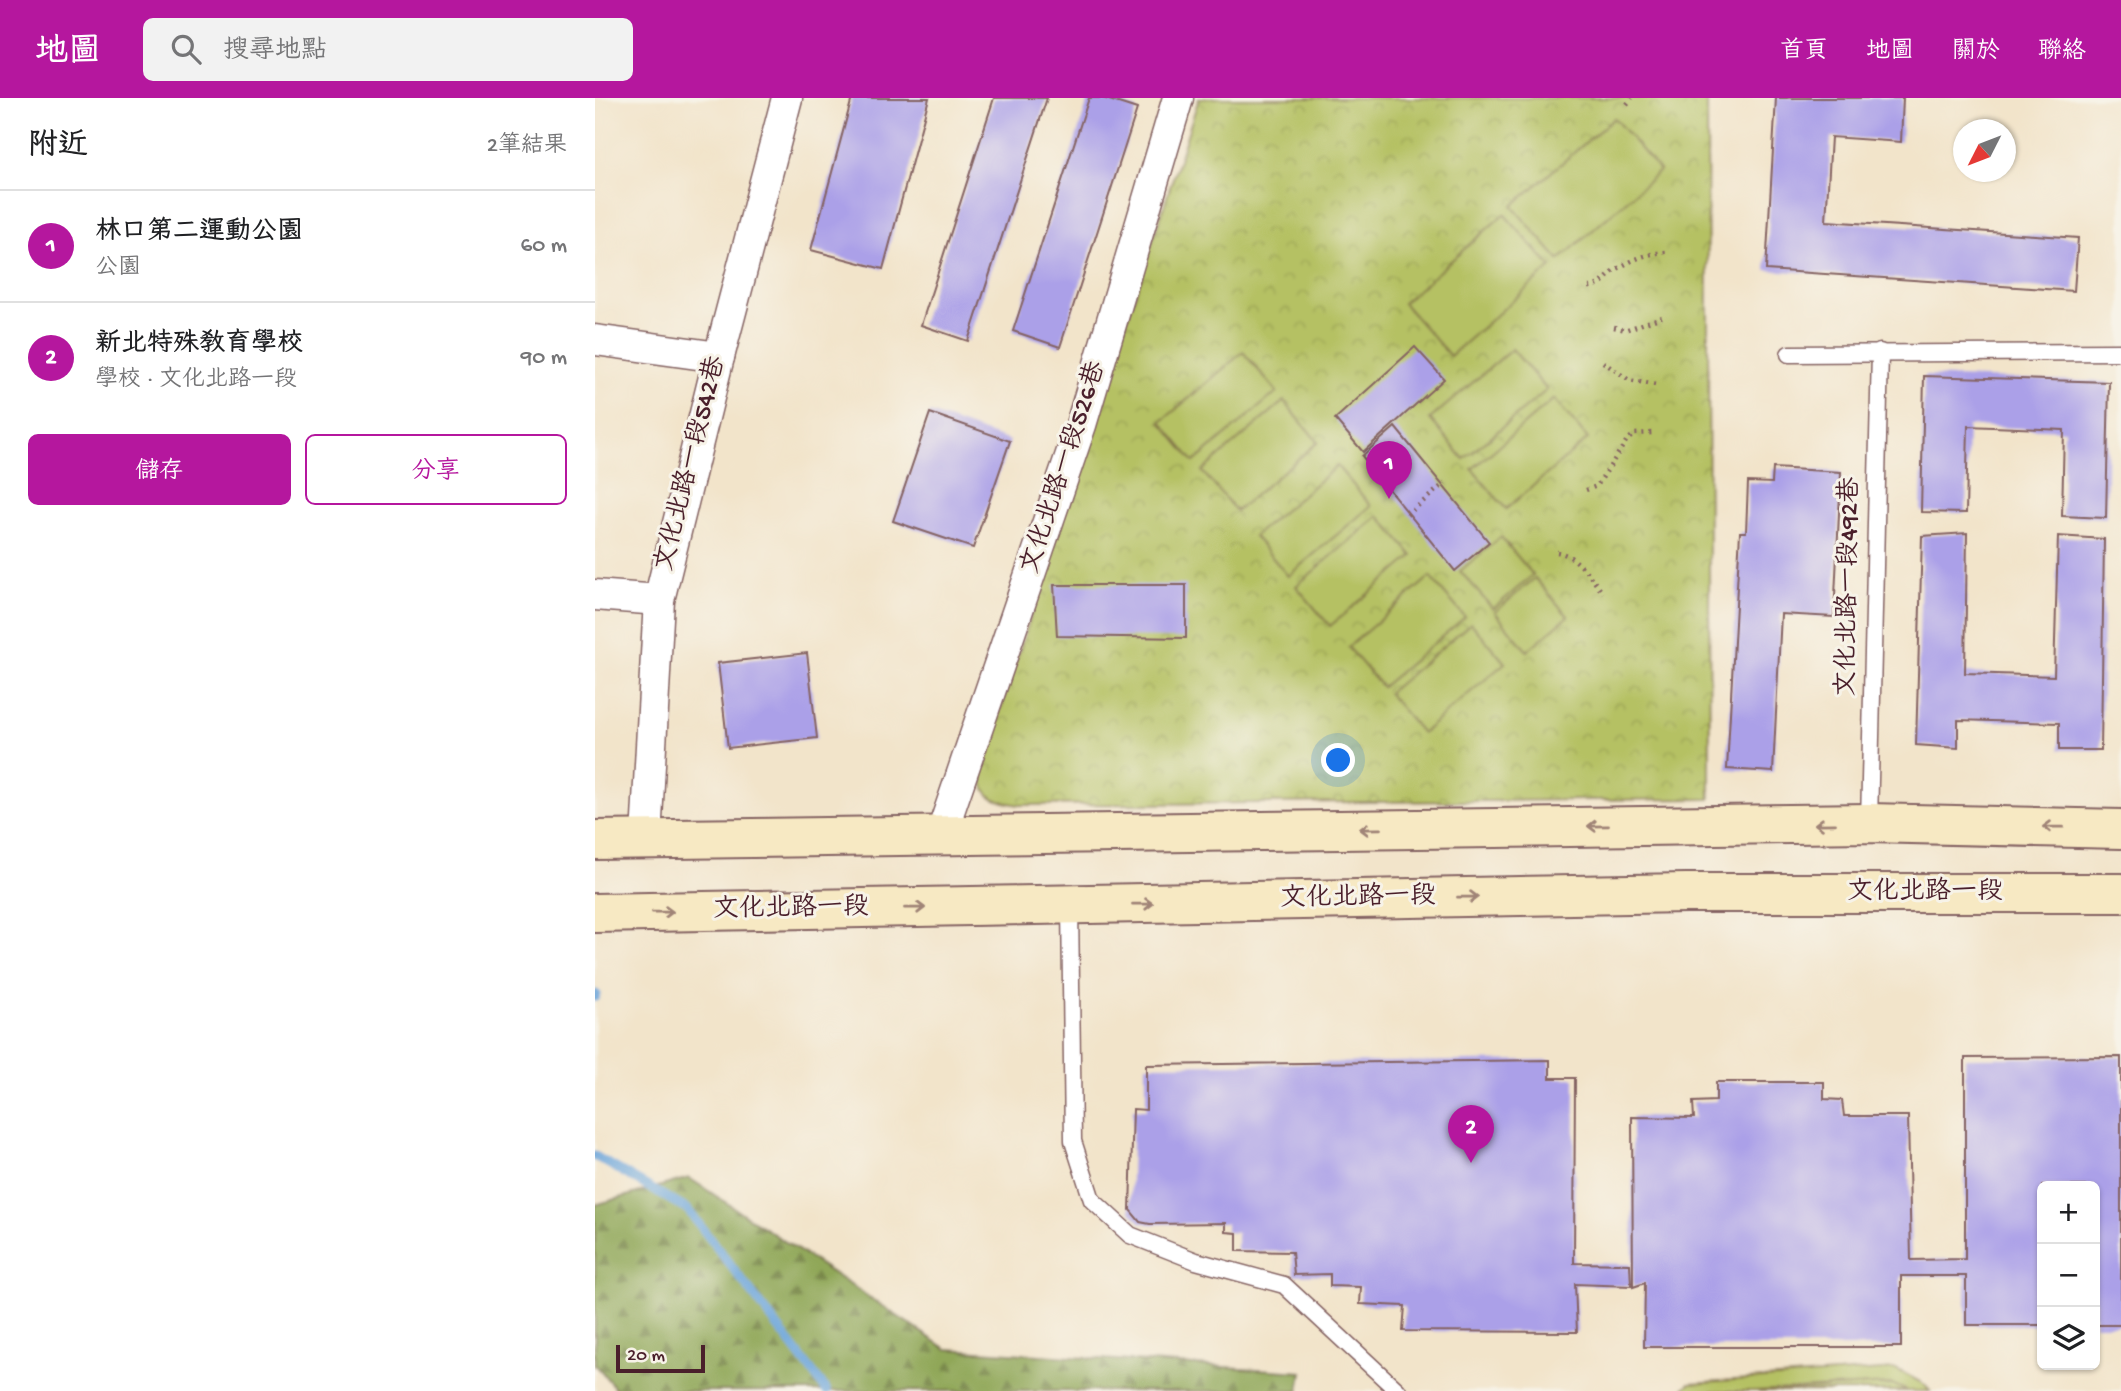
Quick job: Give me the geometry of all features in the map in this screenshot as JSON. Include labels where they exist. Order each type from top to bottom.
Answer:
[{"type":"main road","points":[[595,840],[1869,823],[2121,829]]},
{"type":"main road","name":"文化北路一段","points":[[595,913],[1686,893],[2121,894]]},
{"type":"street","name":"文化北路一段542巷","points":[[646,838],[659,600],[787,98]]},
{"type":"street","name":"文化北路一段526巷","points":[[941,835],[1081,425],[1178,98]]},
{"type":"street","points":[[595,340],[719,357]]},
{"type":"street","points":[[595,595],[659,600]]},
{"type":"lane","name":"文化北路一段492巷","points":[[1869,823],[1880,352]]},
{"type":"lane","points":[[1789,354],[2121,352]]},
{"type":"lane","points":[[1070,905],[1073,1141],[1092,1200],[1130,1235],[1196,1261],[1283,1285],[1398,1391]]},
{"type":"path","points":[[1627,104],[1632,98]]},
{"type":"path","points":[[1589,287],[1603,283],[1632,260],[1650,253],[1667,252]]},
{"type":"path","points":[[1614,327],[1625,330],[1662,317]]},
{"type":"path","points":[[1602,362],[1629,380],[1656,386]]},
{"type":"path","points":[[1586,490],[1597,486],[1627,440],[1635,434],[1653,433]]},
{"type":"path","points":[[1407,515],[1445,483]]},
{"type":"path","points":[[1557,552],[1564,553],[1584,570],[1602,593]]},
{"type":"green space","points":[[1199,98],[1707,98],[1710,799],[1020,805],[994,798],[985,789],[983,763]]},
{"type":"green space","points":[[1614,118],[1660,171],[1559,260],[1512,206]]},
{"type":"green space","points":[[1504,214],[1551,267],[1450,356],[1403,303]]},
{"type":"green space","points":[[1512,349],[1547,390],[1464,459],[1430,419]]},
{"type":"green space","points":[[1243,352],[1277,392],[1194,462],[1161,422]]},
{"type":"green space","points":[[1554,399],[1588,439],[1506,509],[1472,469]]},
{"type":"green space","points":[[1284,401],[1318,442],[1236,511],[1202,471]]},
{"type":"green space","points":[[1337,466],[1371,506],[1288,576],[1254,536]]},
{"type":"green space","points":[[1379,516],[1413,556],[1330,626],[1296,586]]},
{"type":"green space","points":[[1501,537],[1533,575],[1493,609],[1460,571]]},
{"type":"green space","points":[[1430,577],[1465,617],[1382,687],[1348,647]]},
{"type":"green space","points":[[1535,578],[1568,616],[1527,651],[1495,612]]},
{"type":"green space","points":[[1471,623],[1505,663],[1422,733],[1388,693]]},
{"type":"green space","points":[[689,1178],[947,1349],[1302,1372],[1299,1391],[618,1391],[595,1365],[595,1205]]},
{"type":"green space","points":[[1896,1369],[1924,1384],[1930,1391],[1908,1391],[1892,1384],[1754,1391],[1681,1391],[1690,1383]]},
{"type":"green space","points":[[1893,1384],[1908,1391],[1754,1391]]},
{"type":"building","points":[[852,98],[929,98],[883,269],[811,250]]},
{"type":"building","points":[[994,98],[1047,98],[968,341],[921,325]]},
{"type":"building","points":[[1089,98],[1103,98],[1137,109],[1060,347],[1013,331]]},
{"type":"building","points":[[1776,98],[1903,98],[1901,142],[1831,137],[1826,221],[2078,238],[2074,291],[1766,270]]},
{"type":"building","points":[[1415,347],[1444,379],[1363,452],[1335,419]]},
{"type":"building","points":[[1924,376],[2109,382],[2106,518],[2062,516],[2064,430],[1968,426],[1966,513],[1921,512]]},
{"type":"building","points":[[930,413],[1010,441],[973,548],[893,521]]},
{"type":"building","points":[[1395,427],[1489,542],[1455,571],[1362,456]]},
{"type":"building","points":[[1773,468],[1841,472],[1834,617],[1781,614],[1773,772],[1727,769],[1740,532],[1746,532],[1748,482],[1772,483]]},
{"type":"building","points":[[1967,533],[1965,673],[2054,676],[2058,536],[2104,539],[2101,750],[2059,750],[2059,723],[1958,720],[1958,748],[1916,745],[1922,536]]},
{"type":"building","points":[[1054,585],[1186,585],[1186,638],[1057,636]]},
{"type":"building","points":[[807,653],[817,738],[728,748],[718,663]]},
{"type":"building","points":[[2121,1057],[2121,1325],[2100,1325],[2100,1181],[2037,1181],[2037,1325],[1966,1325],[1966,1276],[1901,1276],[1901,1347],[1644,1347],[1645,1283],[1633,1287],[1632,1117],[1694,1118],[1693,1102],[1716,1101],[1716,1082],[1824,1082],[1824,1099],[1842,1100],[1844,1116],[1908,1116],[1911,1260],[1965,1259],[1965,1058]]},
{"type":"building","points":[[1550,1060],[1550,1078],[1575,1078],[1574,1263],[1630,1264],[1631,1286],[1575,1284],[1577,1332],[1403,1331],[1405,1306],[1360,1304],[1361,1287],[1330,1286],[1330,1274],[1294,1275],[1292,1252],[1237,1251],[1237,1233],[1226,1232],[1226,1223],[1150,1224],[1140,1222],[1130,1210],[1133,1109],[1146,1110],[1146,1065]]},
{"type":"waterway","points":[[595,1156],[688,1210],[827,1391]]},
{"type":"place","name":"林口第二運動公園","points":[[1389,499]]},
{"type":"place","name":"新北特殊教育學校","points":[[1471,1163]]}]
